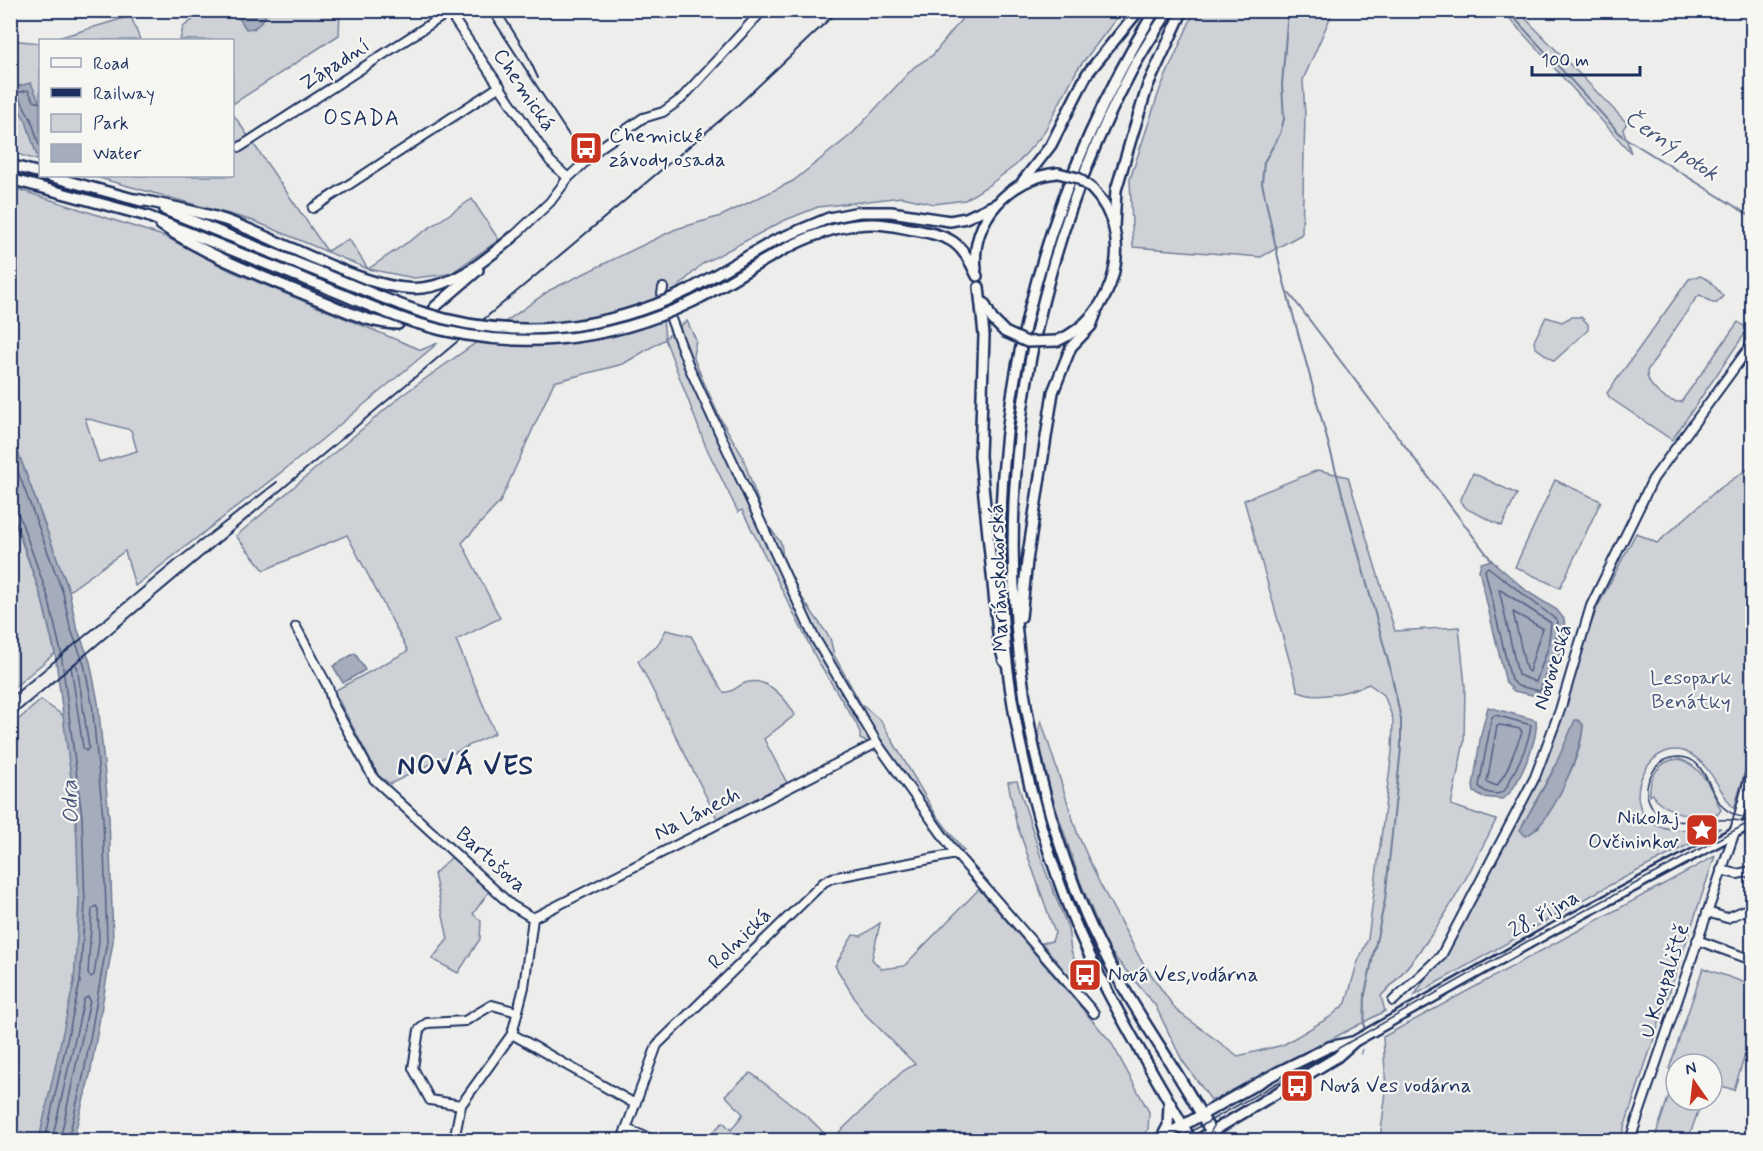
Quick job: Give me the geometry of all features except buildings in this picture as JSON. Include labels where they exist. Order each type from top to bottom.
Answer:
[{"type":"main road","points":[[136,199],[420,312],[476,326],[506,329],[561,328],[604,321],[648,308],[689,290],[774,241],[829,218],[859,212],[891,212],[950,221],[966,218],[996,204],[1023,182],[1051,145],[1087,74],[1139,10]]},
{"type":"main road","name":"Mariánskohorská","points":[[1155,10],[1123,63],[1075,166],[1034,284],[1019,349],[1003,461],[1000,557],[1008,675],[1025,768],[1060,885],[1096,970],[1191,1140]]},
{"type":"main road","name":"Mariánskohorská","points":[[1169,10],[1131,72],[1085,172],[1068,216],[1037,323],[1016,462],[1012,557],[1020,673],[1045,797],[1085,912],[1120,981],[1213,1136]]},
{"type":"main road","points":[[1114,226],[1116,190],[1135,126],[1152,76],[1183,10]]},
{"type":"main road","points":[[10,165],[39,173]]},
{"type":"main road","points":[[1020,673],[1024,660],[1022,598],[1053,392],[1071,347],[1090,327],[1109,289],[1115,269],[1117,244],[1114,226],[1106,204],[1078,178],[1058,173],[1023,182]]},
{"type":"main road","points":[[53,177],[225,220],[363,278],[389,286],[423,288],[455,279],[476,267],[513,237]]},
{"type":"main road","points":[[10,179],[147,216],[414,322],[470,336],[501,340],[532,341],[586,337],[642,323],[694,301],[807,239],[857,225],[887,225],[946,237],[962,248],[976,276],[987,311],[1005,332],[1027,342],[1057,341],[1075,333],[1096,313]]},
{"type":"main road","points":[[976,276],[977,246],[985,222],[996,204]]},
{"type":"main road","points":[[147,216],[210,251],[288,287],[366,320],[398,324]]},
{"type":"main road","points":[[435,308],[513,237]]},
{"type":"main road","points":[[979,287],[984,335],[980,447],[982,488],[999,644],[1008,675]]},
{"type":"main road","name":"28. října","points":[[1198,1140],[1213,1136],[1337,1058],[1355,1041],[1547,932],[1752,823]]},
{"type":"main road","name":"28. října","points":[[1159,1139],[1329,1047],[1355,1041]]},
{"type":"main road","points":[[1159,1139],[1168,1126],[1167,1100]]},
{"type":"street","points":[[513,237],[550,202],[568,178],[601,147],[643,118],[663,112],[681,99],[763,10]]},
{"type":"street","name":"Chemická","points":[[449,12],[550,161],[568,178]]},
{"type":"street","name":"Západní","points":[[240,147],[449,12]]},
{"type":"street","points":[[313,208],[500,86]]},
{"type":"street","points":[[671,319],[690,369],[813,635],[877,743],[956,854],[1094,1013]]},
{"type":"street","name":"Novoveská","points":[[1393,1001],[1441,956],[1535,777],[1560,710],[1591,606],[1653,479],[1752,344]]},
{"type":"street","name":"Bartošova","points":[[296,627],[328,687],[333,704],[374,779],[511,905],[533,918],[524,987],[512,1034],[461,1105],[454,1140]]},
{"type":"street","name":"Na Lánech","points":[[533,918],[877,743]]},
{"type":"street","name":"U Koupaliště","points":[[1630,1140],[1734,834],[1752,768]]},
{"type":"street","name":"Rolnická","points":[[622,1140],[657,1045],[824,882],[832,878],[956,854]]},
{"type":"street","points":[[1721,870],[1737,874],[1752,871]]},
{"type":"street","points":[[1707,912],[1727,918],[1752,907]]},
{"type":"street","points":[[1697,940],[1752,960]]},
{"type":"street","points":[[461,1105],[430,1100],[422,1088],[413,1068],[419,1030],[427,1023],[465,1021],[492,1005],[517,1012]]},
{"type":"street","points":[[512,1034],[636,1104]]},
{"type":"street","points":[[626,1129],[654,1140]]},
{"type":"green space","points":[[1195,10],[1333,11],[1303,80],[1305,116],[1302,234],[1261,257],[1133,247],[1130,179],[1160,89]]},
{"type":"green space","points":[[205,11],[235,11],[239,19],[254,29],[268,11],[340,11],[339,35],[234,103],[234,39],[180,39],[183,27]]},
{"type":"green space","points":[[968,11],[1122,11],[1077,70],[1043,134],[1016,165],[989,185],[965,200],[934,204],[902,197],[818,207],[783,221],[702,264],[679,286],[662,309],[665,338],[687,321],[696,340],[693,356],[702,378],[720,418],[742,455],[765,521],[781,543],[783,557],[800,595],[830,638],[834,655],[861,704],[881,721],[935,813],[964,851],[953,850],[880,748],[860,739],[856,723],[817,660],[742,510],[738,512],[706,447],[665,339],[623,364],[554,382],[500,502],[462,543],[500,618],[456,640],[495,733],[390,784],[378,775],[334,691],[408,651],[347,535],[264,570],[236,536],[401,396],[550,290],[676,229],[721,216],[793,181],[852,134],[914,67],[933,55]]},
{"type":"green space","points":[[1503,11],[1530,11],[1525,18],[1627,123],[1623,129],[1631,153]]},
{"type":"green space","points":[[131,16],[140,39],[54,39]]},
{"type":"green space","points":[[10,40],[39,43],[39,161],[11,152]]},
{"type":"green space","points":[[234,115],[327,251],[349,239],[368,269],[254,221],[96,177],[234,177]]},
{"type":"green space","points":[[11,187],[166,237],[231,271],[421,350],[438,343],[302,456],[135,586],[125,551],[69,591],[11,433]],"holes":[[[85,418],[131,430],[137,451],[99,462]]]},
{"type":"green space","points":[[472,199],[499,240],[450,274],[414,278],[368,269]]},
{"type":"green space","points":[[1700,276],[1709,280],[1723,296],[1717,303],[1700,295],[1696,298],[1647,371],[1653,388],[1669,400],[1681,402],[1738,322],[1748,329],[1672,440],[1610,398],[1607,393],[1689,279]]},
{"type":"green space","points":[[1546,317],[1562,322],[1571,317],[1581,317],[1588,324],[1588,330],[1554,361],[1535,347],[1534,341]]},
{"type":"green space","name":"Lesopark Benátky","points":[[1752,466],[1752,747],[1734,809],[1699,760],[1678,750],[1664,752],[1644,771],[1639,785],[1638,799],[1643,812],[1653,823],[1668,828],[1686,830],[1721,828],[1610,885],[1415,995],[1480,888],[1534,778],[1597,608],[1636,533],[1657,543],[1716,491]],"holes":[[[1583,725],[1581,739],[1567,779],[1538,828],[1523,824],[1558,761]]]},
{"type":"green space","points":[[1318,470],[1348,477],[1395,631],[1459,627],[1465,686],[1464,742],[1451,805],[1496,820],[1446,913],[1416,956],[1381,996],[1385,1011],[1217,1099],[1211,1100],[1182,1060],[1155,1005],[1108,949],[1080,881],[1051,793],[1038,736],[1041,720],[1078,835],[1099,882],[1141,960],[1176,1010],[1238,1056],[1283,1045],[1330,1017],[1346,1003],[1357,964],[1368,939],[1392,752],[1393,719],[1384,695],[1369,684],[1343,692],[1314,696],[1298,691],[1244,500]]},
{"type":"green space","points":[[1473,473],[1517,494],[1502,526],[1467,509],[1460,501]]},
{"type":"green space","points":[[1555,480],[1601,501],[1560,588],[1515,567]]},
{"type":"green space","points":[[10,509],[42,599],[55,653],[11,690]]},
{"type":"green space","points":[[666,630],[691,636],[723,692],[745,683],[764,683],[776,691],[787,703],[795,715],[764,739],[788,785],[718,820],[638,661],[657,646]]},
{"type":"green space","points":[[41,700],[65,717],[78,848],[77,947],[68,1020],[39,1140],[11,1140],[11,726]]},
{"type":"green space","points":[[1679,759],[1694,767],[1705,779],[1721,810],[1718,814],[1702,817],[1682,814],[1665,806],[1653,794],[1650,796],[1651,782],[1656,771],[1666,763]]},
{"type":"green space","points":[[1017,781],[1044,867],[1068,928],[1071,951],[1086,986],[1080,991],[1042,943],[1052,941],[1055,933],[1016,822],[1008,782]]},
{"type":"green space","points":[[453,856],[490,890],[473,914],[481,921],[480,939],[458,973],[432,959],[448,939],[434,874]]},
{"type":"green space","points":[[1715,856],[1620,1140],[1380,1140],[1386,1091],[1383,1037]]},
{"type":"green space","points":[[979,889],[1111,1042],[1149,1112],[1148,1130],[1136,1140],[831,1140],[903,1071],[915,1064],[863,1012],[835,966],[853,935],[861,936],[880,923],[872,959],[881,969],[904,966]]},
{"type":"green space","points":[[1703,968],[1752,985],[1752,1033],[1734,1090],[1724,1087],[1724,1052],[1675,1052]]},
{"type":"green space","points":[[751,1073],[808,1117],[831,1140],[705,1140],[723,1122],[731,1130],[743,1114],[725,1095]]},
{"type":"green space","points":[[1664,1110],[1664,1112],[1698,1112],[1688,1140],[1654,1140]]},
{"type":"water","points":[[235,11],[268,11],[257,26],[246,29]]},
{"type":"water","points":[[31,83],[39,101],[39,160],[26,121],[11,97],[11,88]]},
{"type":"water","points":[[11,433],[69,591],[76,625],[90,662],[98,702],[109,817],[113,942],[90,1075],[73,1140],[39,1140],[74,982],[79,904],[76,817],[55,653],[42,599],[11,509]]},
{"type":"water","points":[[1491,560],[1528,592],[1557,610],[1564,619],[1564,637],[1555,673],[1541,697],[1514,691],[1506,683],[1479,570],[1481,563]]},
{"type":"water","points":[[355,653],[365,670],[343,683],[333,666]]},
{"type":"water","points":[[1488,707],[1536,720],[1531,750],[1521,774],[1503,799],[1482,797],[1474,792],[1473,786],[1481,734]]},
{"type":"water","points":[[1575,720],[1583,725],[1571,770],[1544,819],[1535,830],[1525,836],[1520,830],[1552,773]]},
{"type":"waterway","points":[[1288,10],[1282,85],[1284,119],[1280,134],[1264,162],[1262,183],[1281,271],[1390,668],[1401,719],[1401,748],[1385,900],[1365,994],[1364,1033]]},
{"type":"waterway","name":"Černý potok","points":[[1507,10],[1622,136],[1752,217]]},
{"type":"waterway","points":[[1289,293],[1492,561]]},
{"type":"waterway","points":[[1361,1054],[1362,1050]]},
{"type":"tram line","points":[[1751,822],[1670,820],[1654,810],[1648,798],[1647,788],[1650,778],[1657,766],[1665,760],[1682,757],[1691,760],[1704,773],[1723,807],[1736,816],[1752,818]]},
{"type":"tram line","points":[[1176,1140],[1528,941],[1752,821]]},
{"type":"tram line","points":[[1206,1140],[1218,1119]]},
{"type":"railway","points":[[487,10],[576,146]]},
{"type":"railway","points":[[500,10],[526,52],[538,78]]},
{"type":"railway","points":[[10,718],[736,107],[839,10]]},
{"type":"railway","points":[[10,698],[180,557],[277,482]]},
{"type":"place","name":"Chemické závody osada","points":[[586,148]]},
{"type":"place","name":"Nikolaj Ovčininkov","points":[[1702,830]]},
{"type":"place","name":"Nová Ves,vodárna","points":[[1085,975]]},
{"type":"place","name":"Nová Ves vodárna","points":[[1297,1086]]},
{"type":"district","name":"OSADA","points":[[362,119]]},
{"type":"district","name":"NOVÁ VES","points":[[466,766]]},
{"type":"water label","name":"Odra","points":[[71,802]]}]
